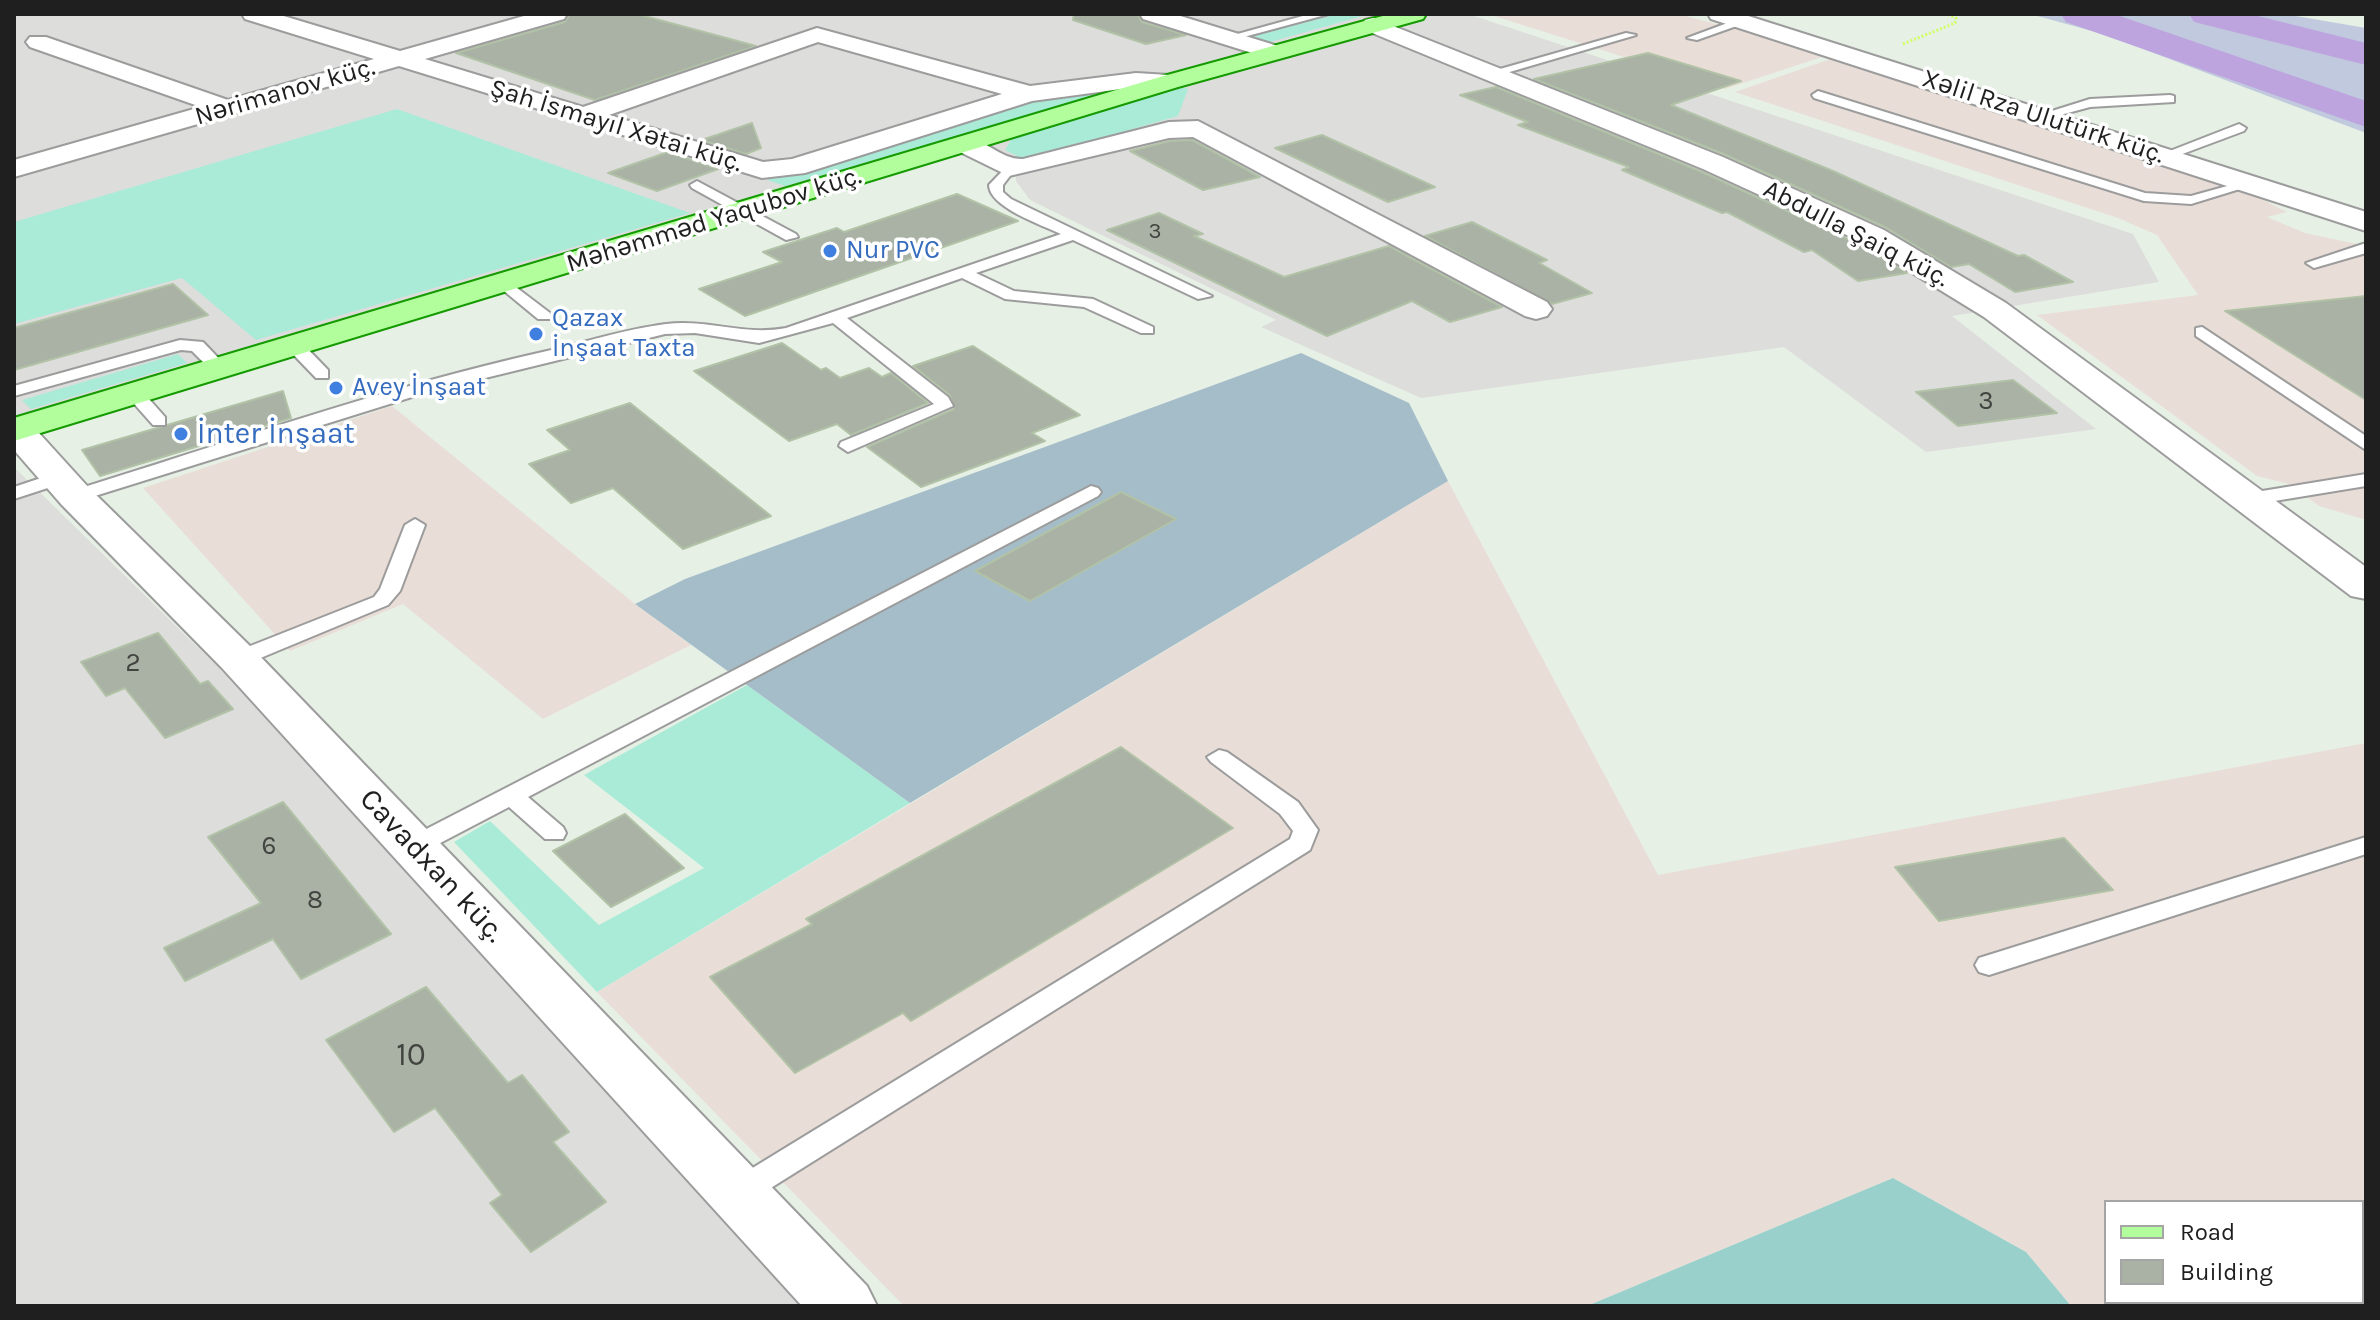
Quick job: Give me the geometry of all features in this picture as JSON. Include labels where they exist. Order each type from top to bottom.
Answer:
[{"type":"main road","name":"Məhəmməd Yaqubov küç.","points":[[14,419],[135,394],[1169,82],[1415,14]]},
{"type":"street","name":"Şah İsmayıl Xətai küç.","points":[[253,14],[744,167],[778,170],[1029,94],[1136,80],[1169,82]]},
{"type":"street","name":"Nərimanov küç.","points":[[14,169],[556,14]]},
{"type":"street","points":[[1151,14],[1273,52]]},
{"type":"street","name":"Xəlil Rza Ulutürk küç.","points":[[1730,18],[2366,222]]},
{"type":"street","points":[[581,116],[853,22]]},
{"type":"street","name":"Abdulla Şaiq küç.","points":[[1373,25],[1713,163],[1873,236],[1918,261],[1995,310],[2363,582]]},
{"type":"street","points":[[817,35],[1029,94]]},
{"type":"street","points":[[38,42],[227,108]]},
{"type":"street","points":[[965,144],[1009,168],[1050,163],[1169,130],[1198,129],[1536,309]]},
{"type":"street","name":"Cavadxan küç.","points":[[14,419],[49,489],[238,659],[844,1306]]},
{"type":"lane","points":[[1229,38],[1323,14]]},
{"type":"lane","points":[[1693,38],[1730,18]]},
{"type":"lane","points":[[1492,73],[1630,35]]},
{"type":"lane","points":[[1818,95],[2144,197],[2191,200],[2249,184]]},
{"type":"lane","points":[[2042,116],[2090,103],[2170,99]]},
{"type":"lane","points":[[2164,156],[2239,128]]},
{"type":"lane","points":[[1009,168],[996,185],[996,193],[1006,202],[1204,296]]},
{"type":"lane","points":[[697,185],[791,237]]},
{"type":"lane","points":[[49,489],[520,362],[665,329],[695,328],[759,338],[836,317],[1074,235]]},
{"type":"lane","points":[[2314,263],[2366,248]]},
{"type":"lane","points":[[963,273],[1011,296],[1087,302],[1147,330]]},
{"type":"lane","points":[[504,283],[544,316]]},
{"type":"lane","points":[[836,317],[942,401],[944,406],[848,446]]},
{"type":"lane","points":[[2202,332],[2366,444]]},
{"type":"lane","points":[[14,419],[180,345],[197,346],[219,368]]},
{"type":"lane","points":[[295,346],[322,374]]},
{"type":"lane","points":[[135,394],[159,421]]},
{"type":"lane","points":[[2250,499],[2366,480]]},
{"type":"lane","points":[[414,846],[1091,492]]},
{"type":"lane","points":[[238,659],[381,601],[390,591],[415,525]]},
{"type":"lane","points":[[738,1192],[1301,844],[1306,830],[1289,808],[1219,757]]},
{"type":"lane","points":[[511,795],[554,833]]},
{"type":"lane","points":[[1989,965],[2366,845]]},
{"type":"path","points":[[1860,58],[1955,23],[1956,18],[1946,14]]},
{"type":"shaded area","points":[[14,14],[1468,14],[2133,234],[2159,282],[1952,316],[2096,429],[1926,452],[1784,347],[1421,398],[1261,327],[1276,320],[1030,200],[1016,181],[1016,162],[965,137],[14,420]]},
{"type":"shaded area","points":[[1678,14],[1831,54],[1725,89],[1491,15]]},
{"type":"shaded area","points":[[2030,14],[2284,14],[2366,28],[2366,133],[2103,34]]},
{"type":"shaded area","points":[[1839,56],[2249,193],[2287,212],[2267,217],[2305,233],[2366,246],[2366,520],[2319,506],[2289,484],[2257,476],[2037,315],[2198,295],[2157,235],[2118,218],[1735,92]]},
{"type":"shaded area","points":[[1301,353],[1409,403],[1448,481],[910,803],[635,604],[685,579]]},
{"type":"shaded area","points":[[392,406],[635,604],[691,645],[543,719],[403,604],[290,651],[143,488]]},
{"type":"shaded area","points":[[14,467],[222,671],[807,1306],[14,1306]]},
{"type":"shaded area","points":[[1448,481],[1658,875],[2366,743],[2366,1306],[2071,1306],[2026,1252],[1893,1178],[1587,1306],[904,1306],[597,992]]},
{"type":"shaded area","points":[[1893,1178],[2026,1252],[2071,1306],[1587,1306]]},
{"type":"green space","points":[[1338,14],[1370,14],[1270,42],[1245,38]]},
{"type":"green space","points":[[1138,84],[785,186],[767,180],[1030,97]]},
{"type":"green space","points":[[1180,87],[1188,89],[1178,116],[1025,160],[1005,150],[1012,138]]},
{"type":"green space","points":[[397,109],[690,213],[256,340],[182,278],[14,324],[14,222]]},
{"type":"green space","points":[[178,354],[187,363],[31,409],[22,400]]},
{"type":"green space","points":[[747,685],[910,803],[597,992],[454,842],[490,821],[599,925],[704,868],[584,775]]},
{"type":"building","points":[[570,14],[637,14],[756,46],[595,100],[456,53],[565,22]]},
{"type":"building","points":[[1074,14],[1137,14],[1142,22],[1186,35],[1146,44],[1073,20]]},
{"type":"building","points":[[1648,53],[1741,81],[1671,105],[1833,171],[2018,256],[2024,255],[2073,282],[2015,292],[1969,264],[1951,267],[1885,227],[1724,154],[1534,79]]},
{"type":"building","points":[[1496,87],[1702,172],[1861,245],[1907,273],[1858,281],[1812,250],[1804,252],[1727,212],[1722,213],[1622,170],[1629,167],[1518,125],[1528,122],[1460,95]]},
{"type":"building","points":[[752,123],[761,148],[746,154],[702,140]]},
{"type":"building","points":[[1322,135],[1435,187],[1388,202],[1275,148]]},
{"type":"building","points":[[1192,140],[1260,177],[1203,190],[1130,151],[1170,141]]},
{"type":"building","points":[[668,152],[718,169],[657,191],[608,173]]},
{"type":"building","points":[[957,194],[1018,221],[745,316],[699,289],[782,262],[763,252],[837,228],[844,232]]},
{"type":"building","points":[[1159,213],[1203,234],[1194,236],[1284,277],[1389,246],[1502,307],[1450,322],[1412,301],[1327,336],[1107,230]]},
{"type":"building","points":[[1472,222],[1547,260],[1539,263],[1592,293],[1552,304],[1425,236]]},
{"type":"building","points":[[173,284],[208,315],[14,370],[14,328]]},
{"type":"building","points":[[2366,296],[2366,400],[2225,311]]},
{"type":"building","points":[[782,343],[821,370],[826,368],[840,378],[869,368],[882,377],[891,373],[928,403],[851,435],[837,424],[789,441],[694,371]]},
{"type":"building","points":[[973,346],[1080,415],[1032,433],[1045,441],[921,487],[867,447],[954,409],[950,395],[913,366]]},
{"type":"building","points":[[2013,380],[2057,413],[1958,426],[1916,392]]},
{"type":"building","points":[[283,391],[291,418],[100,476],[82,450]]},
{"type":"building","points":[[630,403],[771,516],[683,549],[613,488],[571,503],[529,464],[570,450],[547,430]]},
{"type":"building","points":[[1121,492],[1176,519],[1030,601],[975,571]]},
{"type":"building","points":[[158,633],[200,684],[208,681],[233,709],[165,738],[125,688],[106,696],[81,662]]},
{"type":"building","points":[[1121,747],[1233,828],[911,1021],[903,1013],[795,1073],[710,977],[812,924],[806,919]]},
{"type":"building","points":[[283,802],[391,934],[301,979],[273,939],[185,981],[164,948],[261,903],[208,837]]},
{"type":"building","points":[[625,814],[684,868],[611,907],[553,851]]},
{"type":"building","points":[[2064,838],[2113,890],[1939,921],[1895,867]]},
{"type":"building","points":[[426,987],[508,1083],[522,1075],[569,1132],[553,1142],[606,1202],[531,1252],[490,1203],[502,1195],[435,1108],[394,1132],[326,1040]]},
{"type":"waterway","points":[[2079,14],[2366,115]]},
{"type":"waterway","points":[[2207,14],[2366,54]]},
{"type":"place","name":"Nur PVC","points":[[830,251]]},
{"type":"place","name":"Qazax İnşaat Taxta","points":[[536,334]]},
{"type":"place","name":"Avey İnşaat","points":[[336,388]]},
{"type":"place","name":"İnter İnşaat","points":[[181,434]]}]
